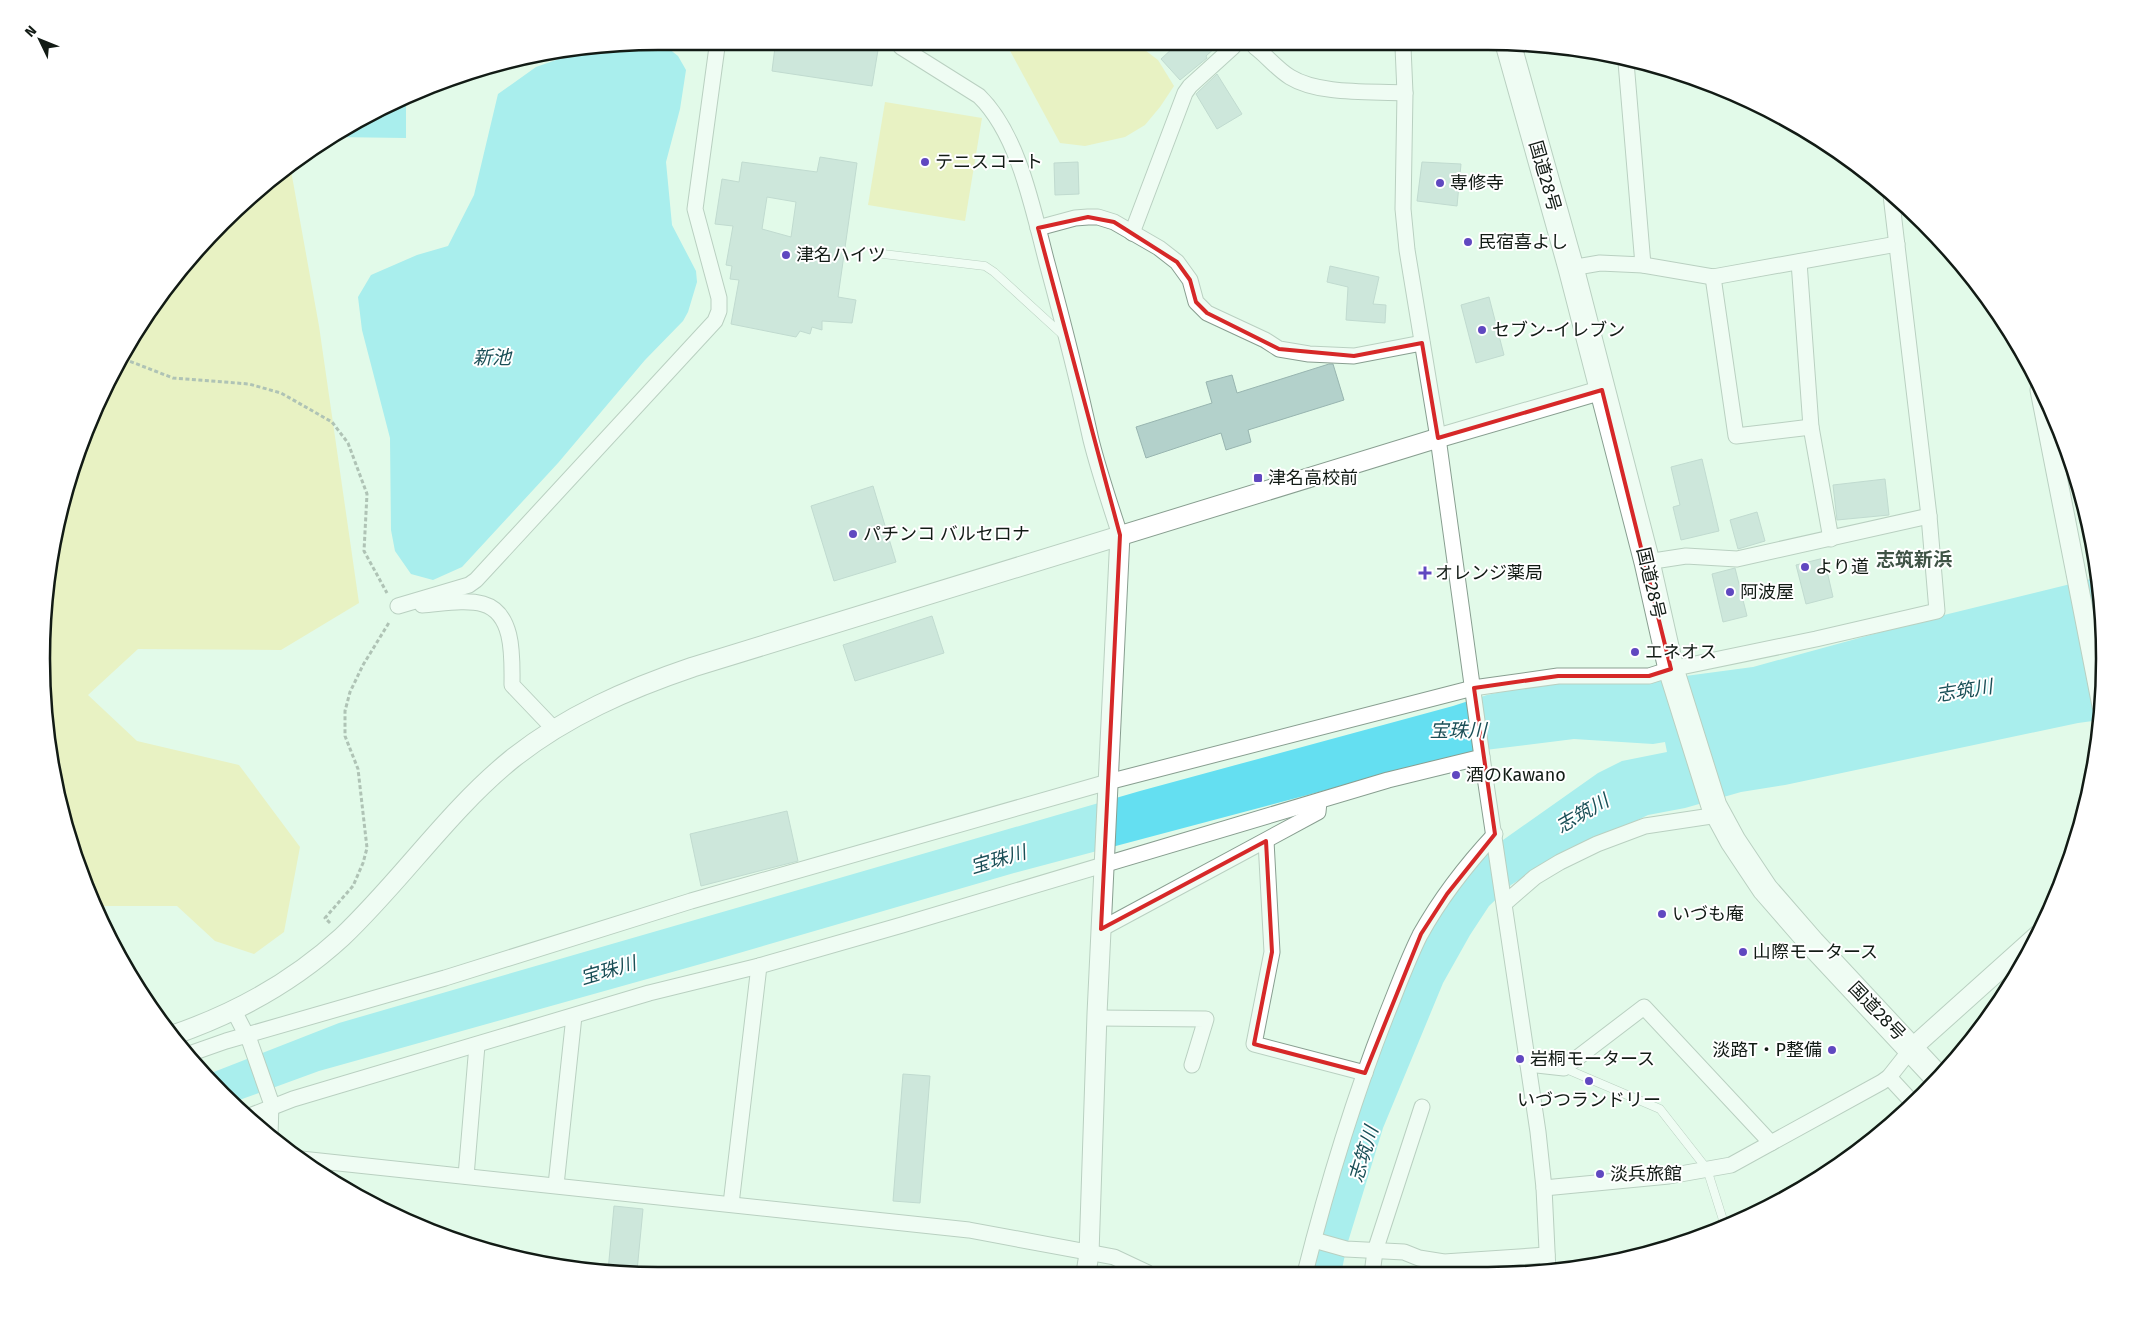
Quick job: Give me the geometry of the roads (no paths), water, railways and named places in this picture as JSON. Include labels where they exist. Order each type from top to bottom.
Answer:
[{"type":"highway","name":"国道28号","points":[[1510,51],[1571,268],[1646,562],[1672,673],[1716,810],[1733,841],[1765,889],[1812,943],[1933,1073]]},
{"type":"street","points":[[554,729],[512,685],[510,636],[500,616],[492,609],[484,604],[472,602],[398,606],[469,585],[476,580],[715,321],[719,311],[719,298],[695,209],[717,50]]},
{"type":"street","points":[[907,50],[979,96],[989,105],[1003,127],[1023,174],[1068,339],[1092,443],[1120,535],[1087,1267]]},
{"type":"street","points":[[1132,233],[1185,93],[1229,50]]},
{"type":"street","points":[[1260,50],[1291,78],[1308,84],[1346,90],[1405,93]]},
{"type":"street","points":[[1403,50],[1405,93],[1403,209],[1438,438],[1482,757],[1528,1064],[1544,1188],[1548,1264]]},
{"type":"street","points":[[1626,67],[1643,265]]},
{"type":"street","points":[[195,1053],[249,1039],[691,901],[1108,784],[1474,691],[1558,676],[1649,676],[1672,673],[1937,611],[1929,516],[1892,204]]},
{"type":"street","points":[[1038,228],[1075,218],[1098,217],[1114,222],[1159,248],[1177,262],[1190,280],[1196,302],[1200,308],[1265,340],[1279,349],[1309,354],[1354,356],[1422,343]]},
{"type":"street","points":[[1571,268],[1600,263],[1643,265],[1712,277],[1896,244]]},
{"type":"street","points":[[1798,262],[1810,427],[1832,539]]},
{"type":"street","points":[[1712,277],[1736,436],[1810,427]]},
{"type":"street","points":[[179,1033],[269,992],[287,980],[341,938],[364,915],[457,810],[512,759],[554,729],[621,693],[676,672],[1438,438],[1602,390]]},
{"type":"street","points":[[2045,415],[2096,674]]},
{"type":"street","points":[[1646,562],[1686,556],[1737,559],[1929,516]]},
{"type":"street","points":[[254,1113],[271,1105],[649,993],[759,966],[902,925],[1105,859],[1319,802],[1388,780],[1482,757]]},
{"type":"street","points":[[1101,929],[1318,812],[1319,802]]},
{"type":"street","points":[[1504,900],[1535,877],[1597,844],[1645,826],[1716,810]]},
{"type":"street","points":[[1308,1267],[1347,1124],[1406,967],[1421,934],[1447,894],[1495,837]]},
{"type":"street","points":[[1266,840],[1272,952],[1254,1044],[1365,1073]]},
{"type":"street","points":[[1544,1188],[1669,1176],[1731,1165],[1888,1077],[1912,1048],[2021,950]]},
{"type":"street","points":[[731,1204],[759,966]]},
{"type":"street","points":[[1528,1064],[1564,1068],[1644,1007],[1771,1143]]},
{"type":"street","points":[[233,1009],[249,1039],[271,1105],[270,1127]]},
{"type":"street","points":[[556,1185],[574,1016]]},
{"type":"street","points":[[1097,1018],[1206,1019],[1192,1065]]},
{"type":"street","points":[[466,1176],[476,1045]]},
{"type":"street","points":[[1888,1077],[1908,1098]]},
{"type":"street","points":[[1373,1267],[1375,1251],[1422,1106]]},
{"type":"street","points":[[315,1160],[969,1230],[1089,1254],[1114,1257],[1135,1267]]},
{"type":"street","points":[[1314,1240],[1346,1249],[1404,1252],[1419,1258],[1444,1262],[1547,1255]]},
{"type":"lane","points":[[883,254],[985,266],[1068,339]]},
{"type":"lane","points":[[1564,1068],[1660,1110],[1707,1169],[1723,1220]]},
{"type":"water","name":"新池","points":[[670,50],[678,56],[686,70],[680,109],[666,162],[672,225],[696,271],[697,282],[688,312],[683,321],[645,360],[558,463],[462,567],[433,580],[411,574],[395,551],[391,530],[390,438],[362,330],[358,297],[371,275],[417,255],[448,246],[474,195],[498,94],[536,67],[561,58],[619,51]]},
{"type":"water","points":[[406,105],[406,138],[346,137]]},
{"type":"water","points":[[2091,579],[2096,658],[2093,721],[1785,785],[1741,792],[1685,808],[1648,815],[1538,868],[1511,885],[1489,906],[1443,983],[1383,1128],[1347,1245],[1342,1267],[1313,1267],[1352,1126],[1417,952],[1448,901],[1486,852],[1598,773],[1622,761],[1667,752],[1665,742],[1653,744],[1574,739],[1469,752],[1014,873],[715,960],[319,1071],[240,1100],[213,1072],[339,1023],[1140,791],[1453,706],[1487,695],[1550,682],[1648,681],[1753,667],[1936,617]]},
{"type":"place","name":"テニスコート","points":[[925,162]]},
{"type":"place","name":"専修寺","points":[[1440,183]]},
{"type":"place","name":"民宿喜よし","points":[[1468,242]]},
{"type":"place","name":"津名ハイツ","points":[[786,255]]},
{"type":"place","name":"セブン-イレブン","points":[[1482,330]]},
{"type":"place","name":"津名高校前","points":[[1258,478]]},
{"type":"place","name":"パチンコ バルセロナ","points":[[853,534]]},
{"type":"place","name":"より道","points":[[1805,567]]},
{"type":"place","name":"オレンジ薬局","points":[[1425,573]]},
{"type":"place","name":"阿波屋","points":[[1730,592]]},
{"type":"place","name":"エネオス","points":[[1635,652]]},
{"type":"place","name":"酒のKawano","points":[[1456,775]]},
{"type":"place","name":"いづも庵","points":[[1662,914]]},
{"type":"place","name":"山際モータース","points":[[1743,952]]},
{"type":"place","name":"淡路T・P整備","points":[[1832,1050]]},
{"type":"place","name":"岩桐モータース","points":[[1520,1059]]},
{"type":"place","name":"いづつランドリー","points":[[1589,1081]]},
{"type":"place","name":"淡兵旅館","points":[[1600,1174]]},
{"type":"district","name":"志筑新浜","points":[[1914,559]]},
{"type":"water label","name":"志筑川","points":[[1964,690]]},
{"type":"water label","name":"宝珠川","points":[[1458,730]]},
{"type":"water label","name":"志筑川","points":[[1582,813]]},
{"type":"water label","name":"宝珠川","points":[[998,859]]},
{"type":"water label","name":"宝珠川","points":[[608,970]]},
{"type":"water label","name":"志筑川","points":[[1363,1154]]}]
